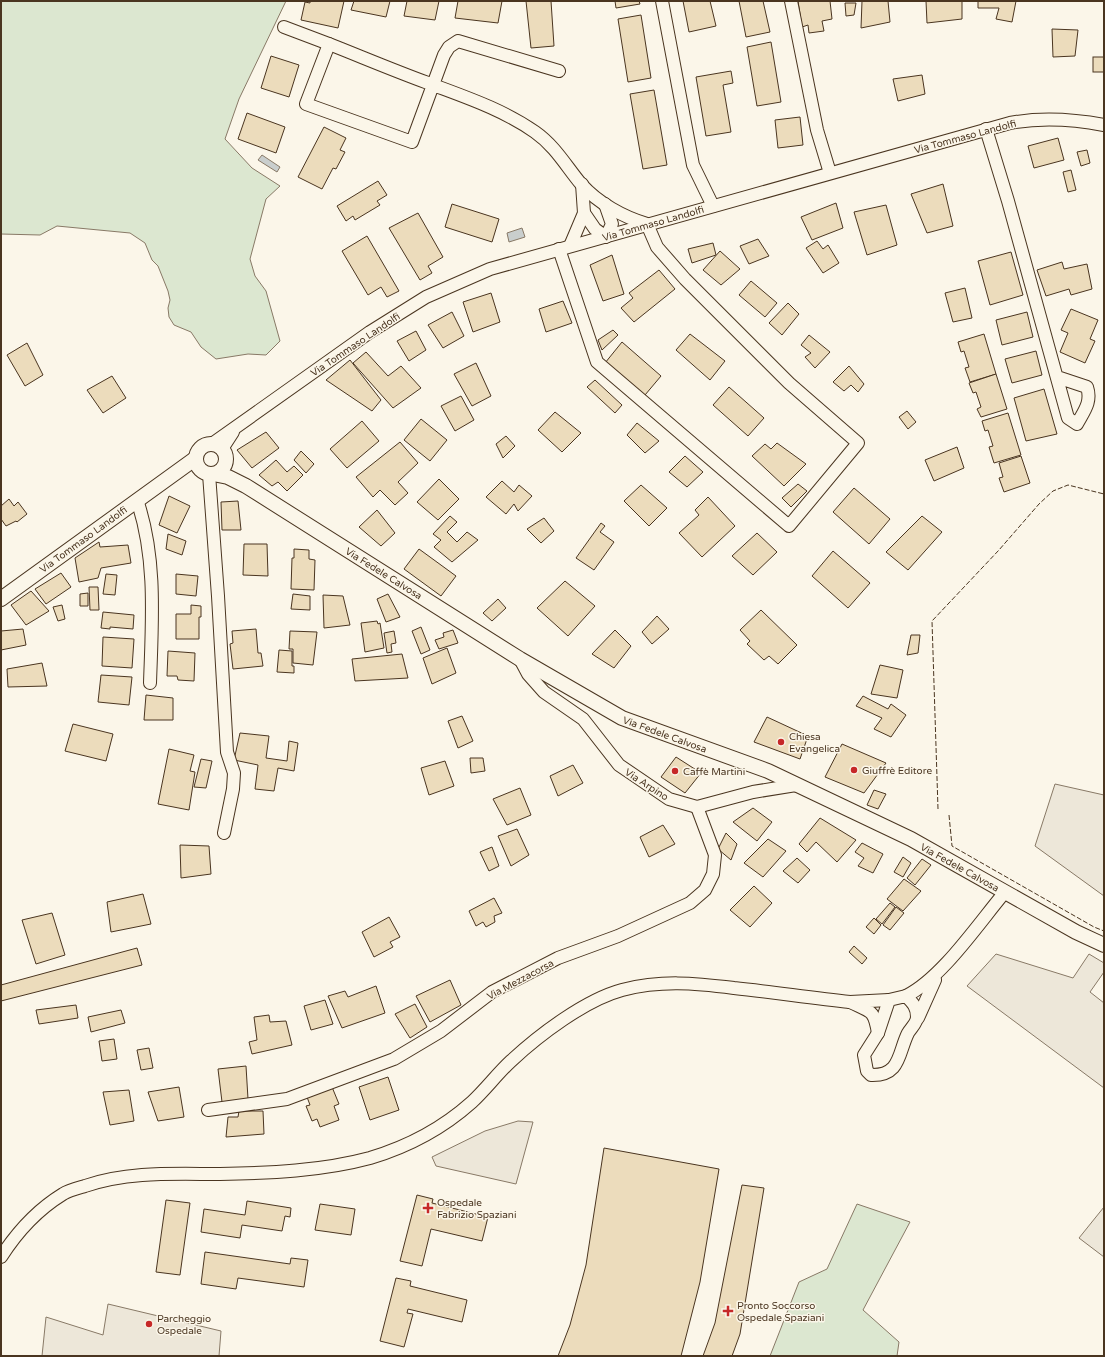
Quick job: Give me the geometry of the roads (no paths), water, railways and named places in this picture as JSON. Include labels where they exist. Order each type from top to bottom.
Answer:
[{"type":"street","points":[[662,1],[693,165],[713,206]]},
{"type":"street","points":[[791,1],[816,123],[830,173]]},
{"type":"street","points":[[284,27],[499,110],[536,132],[559,154],[582,184],[605,204],[633,220],[648,224],[657,247],[685,279],[789,383],[858,443],[789,526],[597,362],[565,248],[584,213]]},
{"type":"street","points":[[329,44],[306,104],[412,142],[434,86],[444,55],[449,47],[458,41],[559,71]]},
{"type":"street","name":"Via Tommaso Landolfi","points":[[220,450],[239,426],[370,332],[426,297],[490,270],[986,129],[1031,119],[1078,120],[1104,125]]},
{"type":"street","points":[[986,129],[1008,201],[1056,377]]},
{"type":"street","points":[[582,184],[584,213],[595,229],[606,237],[612,224],[605,204]]},
{"type":"street","points":[[205,469],[223,467],[220,450],[202,446],[199,450],[205,469],[219,604],[226,752],[234,773],[233,789],[224,833]]},
{"type":"street","name":"Via Fedele Calvosa","points":[[220,450],[238,478],[246,486]]},
{"type":"street","name":"Via Tommaso Landolfi","points":[[1,599],[166,480],[184,473],[205,469]]},
{"type":"street","name":"Via Fedele Calvosa","points":[[205,469],[228,477],[246,486],[520,659],[622,718],[768,771],[796,784],[911,839],[1076,932],[1104,945]]},
{"type":"street","points":[[137,500],[146,524],[151,575],[150,683]]},
{"type":"street","name":"Via Arpino","points":[[520,659],[528,674],[544,692],[584,719],[618,765],[652,790],[669,799],[697,807]]},
{"type":"street","points":[[697,807],[753,792],[796,784]]},
{"type":"street","name":"Via Mezzacorsa","points":[[208,1110],[287,1099],[394,1058],[441,1031],[492,992],[558,958],[618,936],[690,903],[705,890],[713,874],[715,855],[697,807]]},
{"type":"street","points":[[1,1257],[14,1237],[37,1213],[65,1193],[103,1180],[142,1174],[224,1174],[338,1166],[372,1158],[408,1144],[436,1130],[472,1101],[511,1060],[558,1024],[591,1003],[619,991],[647,984],[680,982],[850,1002],[889,1000],[906,996],[920,989],[940,970],[1005,892]]},
{"type":"street","points":[[889,1000],[878,1033],[864,1055],[867,1071],[871,1075],[885,1073],[898,1064],[903,1044],[917,1019],[940,970]]},
{"type":"street","points":[[906,996],[915,1005],[917,1019]]},
{"type":"street","points":[[850,1002],[870,1011],[876,1017],[878,1033]]},
{"type":"place","name":"Chiesa Evangelica","points":[[781,742]]},
{"type":"place","name":"Giuffrè Editore","points":[[854,770]]},
{"type":"place","name":"Caffè Martini","points":[[675,771]]},
{"type":"place","name":"Ospedale Fabrizio Spaziani","points":[[428,1208]]},
{"type":"place","name":"Pronto Soccorso Ospedale Spaziani","points":[[728,1311]]},
{"type":"place","name":"Parcheggio Ospedale","points":[[149,1324]]}]
